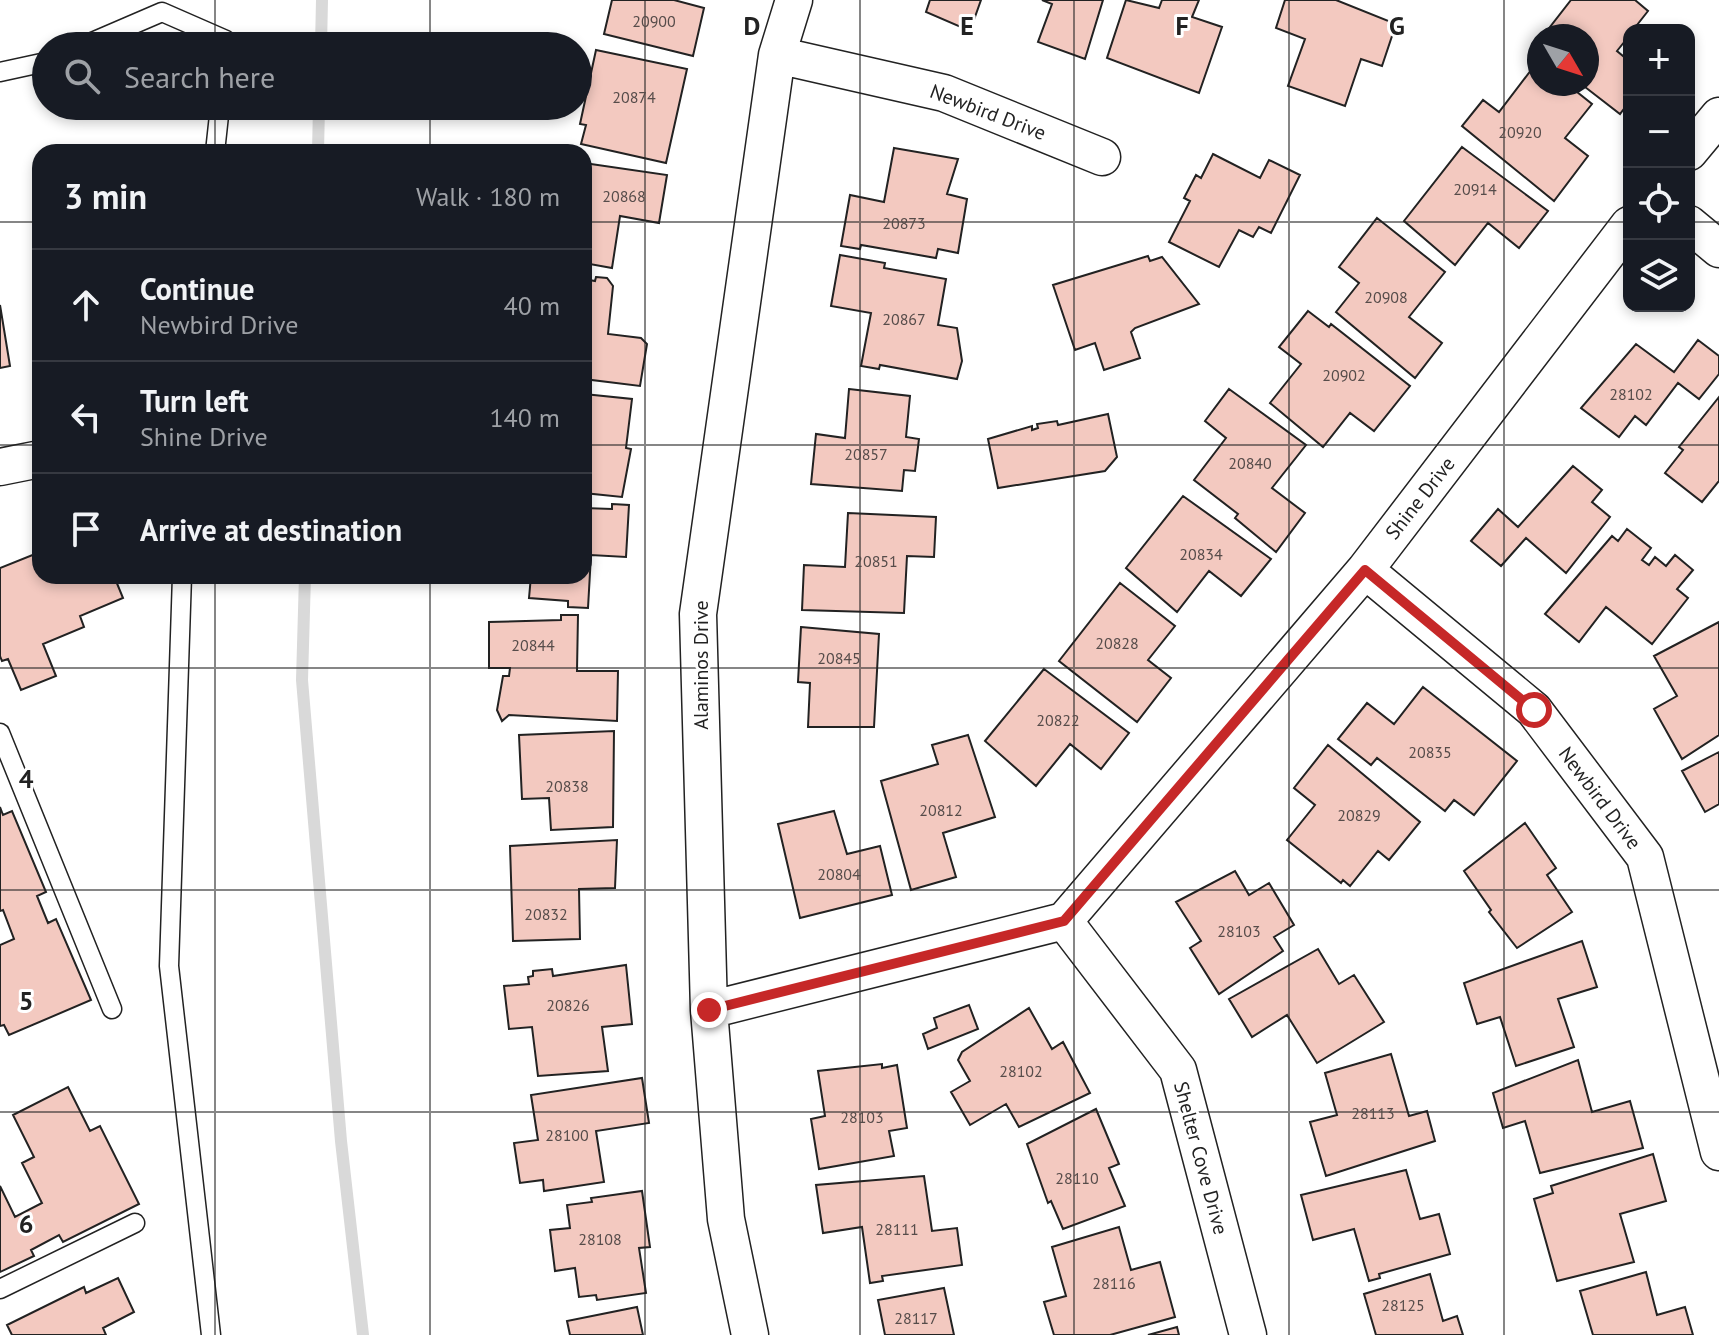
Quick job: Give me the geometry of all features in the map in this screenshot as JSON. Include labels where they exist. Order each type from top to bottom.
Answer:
[{"type":"street","name":"Alaminos Drive","points":[[750,1335],[726,1219],[709,1010],[698,614],[777,55],[794,0]]},
{"type":"street","name":"Newbird Drive","points":[[777,55],[944,93],[1102,157]]},
{"type":"street","points":[[1695,145],[1719,116]]},
{"type":"street","points":[[1695,229],[1719,249]]},
{"type":"street","name":"Shine Drive","points":[[1064,921],[1365,570],[1623,233]]},
{"type":"street","points":[[0,467],[32,461]]},
{"type":"street","name":"Newbird Drive","points":[[1365,570],[1534,710],[1645,857],[1719,1152]]},
{"type":"street","points":[[709,1010],[1064,921]]},
{"type":"street","name":"Shelter Cove Drive","points":[[1064,921],[1178,1070],[1248,1335]]},
{"type":"lane","points":[[116,32],[162,12],[208,32]]},
{"type":"lane","points":[[0,72],[32,65]]},
{"type":"lane","points":[[216,144],[218,120]]},
{"type":"lane","points":[[182,584],[169,966],[211,1335]]},
{"type":"lane","points":[[0,733],[112,1009]]},
{"type":"lane","points":[[0,1289],[135,1223]]},
{"type":"building","points":[[612,0],[674,0],[704,8],[693,56],[604,34]]},
{"type":"building","points":[[930,0],[981,0],[970,31],[926,12]]},
{"type":"building","points":[[1042,0],[1103,0],[1085,59],[1038,42],[1052,4]]},
{"type":"building","points":[[1126,0],[1159,8],[1162,0],[1199,0],[1192,17],[1222,27],[1199,93],[1107,58]]},
{"type":"building","points":[[1285,0],[1336,0],[1396,24],[1382,66],[1361,59],[1345,106],[1288,86],[1305,39],[1276,28]]},
{"type":"building","points":[[1571,0],[1635,0],[1648,11],[1638,24],[1623,24],[1623,44],[1617,51],[1623,56],[1623,110],[1620,114],[1597,96],[1599,24],[1552,24]]},
{"type":"building","points":[[596,50],[687,69],[666,163],[581,144],[586,125],[580,124],[581,120],[592,120],[592,68]]},
{"type":"building","points":[[1527,75],[1527,96],[1582,96],[1592,104],[1565,138],[1588,156],[1554,201],[1462,126],[1483,100],[1499,112]]},
{"type":"building","points":[[1462,147],[1548,211],[1519,248],[1488,223],[1455,265],[1404,221]]},
{"type":"building","points":[[894,148],[958,159],[947,194],[967,199],[958,253],[938,249],[936,258],[861,245],[860,249],[841,246],[850,195],[884,202]]},
{"type":"building","points":[[1213,154],[1260,178],[1269,160],[1300,175],[1271,233],[1259,227],[1253,237],[1239,230],[1219,267],[1169,242],[1190,201],[1184,198],[1196,175],[1201,178]]},
{"type":"building","points":[[592,164],[667,175],[659,223],[620,216],[612,268],[592,264]]},
{"type":"building","points":[[1377,218],[1445,272],[1409,317],[1442,343],[1415,378],[1336,312],[1359,283],[1339,267]]},
{"type":"building","points":[[840,255],[885,263],[884,268],[946,279],[938,325],[957,328],[962,361],[957,379],[880,365],[879,369],[861,366],[871,313],[831,306]]},
{"type":"building","points":[[1148,256],[1150,261],[1162,257],[1199,304],[1135,328],[1131,332],[1140,358],[1104,370],[1095,343],[1075,350],[1053,285]]},
{"type":"building","points":[[596,277],[607,278],[613,286],[608,334],[641,338],[647,344],[640,386],[592,380],[592,280]]},
{"type":"building","points":[[0,305],[10,366],[0,368]]},
{"type":"building","points":[[1308,311],[1329,327],[1331,324],[1410,386],[1374,431],[1350,413],[1323,447],[1270,403],[1301,364],[1279,347]]},
{"type":"building","points":[[1698,340],[1719,356],[1719,374],[1699,399],[1678,383],[1646,425],[1635,416],[1619,437],[1581,408],[1636,344],[1674,372]]},
{"type":"building","points":[[849,389],[910,396],[906,437],[919,439],[915,471],[904,470],[902,491],[811,484],[816,434],[845,438]]},
{"type":"building","points":[[1229,389],[1306,445],[1272,488],[1305,513],[1276,552],[1235,518],[1238,514],[1194,480],[1226,438],[1205,421]]},
{"type":"building","points":[[592,395],[632,399],[626,448],[631,449],[622,497],[592,494]]},
{"type":"building","points":[[1719,397],[1719,481],[1702,502],[1665,473],[1683,450],[1679,447]]},
{"type":"building","points":[[1108,414],[1117,457],[1105,471],[998,488],[988,439],[1032,426],[1032,430],[1038,428],[1037,424],[1057,421],[1058,425]]},
{"type":"building","points":[[1573,466],[1602,490],[1592,502],[1610,517],[1566,573],[1526,538],[1501,566],[1471,541],[1498,509],[1518,527]]},
{"type":"building","points":[[1183,496],[1271,559],[1241,596],[1209,571],[1177,612],[1126,568]]},
{"type":"building","points":[[612,504],[629,505],[626,557],[592,555],[592,508],[612,509]]},
{"type":"building","points":[[848,513],[936,517],[934,557],[907,556],[904,613],[802,610],[804,565],[845,567]]},
{"type":"building","points":[[1627,529],[1651,548],[1642,560],[1649,565],[1655,557],[1666,566],[1675,555],[1693,570],[1677,589],[1688,598],[1652,644],[1606,607],[1579,642],[1545,614],[1612,536],[1618,541]]},
{"type":"building","points":[[32,555],[32,584],[117,584],[123,598],[80,616],[84,627],[43,644],[56,676],[21,690],[8,659],[2,661],[0,656],[0,568]]},
{"type":"building","points":[[1120,583],[1175,626],[1148,660],[1171,678],[1137,722],[1059,661]]},
{"type":"building","points":[[530,584],[589,584],[588,608],[568,607],[568,601],[529,598]]},
{"type":"building","points":[[561,615],[578,615],[577,671],[618,671],[617,721],[509,715],[502,721],[497,710],[503,676],[509,676],[510,668],[489,668],[489,622],[561,620]]},
{"type":"building","points":[[1719,622],[1719,735],[1682,759],[1654,709],[1677,696],[1654,656]]},
{"type":"building","points":[[801,627],[879,634],[874,727],[808,727],[810,683],[798,682]]},
{"type":"building","points":[[1044,669],[1129,733],[1101,769],[1070,744],[1036,786],[985,741]]},
{"type":"building","points":[[1423,687],[1517,761],[1474,815],[1454,800],[1445,811],[1377,758],[1371,765],[1338,739],[1367,703],[1394,724]]},
{"type":"building","points":[[614,731],[613,827],[551,830],[549,798],[522,799],[519,735]]},
{"type":"building","points":[[968,735],[995,817],[943,833],[956,877],[911,890],[881,781],[938,764],[932,745]]},
{"type":"building","points":[[1328,745],[1420,822],[1389,860],[1378,851],[1350,886],[1343,880],[1341,883],[1287,840],[1315,805],[1294,788]]},
{"type":"building","points":[[1719,752],[1719,804],[1705,812],[1682,771]]},
{"type":"building","points":[[0,807],[3,815],[12,811],[46,892],[37,896],[48,923],[56,919],[91,1000],[9,1035],[4,1025],[0,1026],[0,945],[14,939],[3,910],[0,911]]},
{"type":"building","points":[[834,811],[847,854],[880,846],[892,895],[800,918],[778,824]]},
{"type":"building","points":[[1525,823],[1556,868],[1547,875],[1572,912],[1517,948],[1489,912],[1491,910],[1464,871]]},
{"type":"building","points":[[617,840],[615,888],[579,889],[580,939],[513,941],[510,846]]},
{"type":"building","points":[[1235,871],[1249,895],[1269,883],[1294,925],[1274,937],[1283,951],[1219,994],[1190,948],[1201,941],[1176,902]]},
{"type":"building","points":[[1582,941],[1597,987],[1558,999],[1574,1047],[1516,1066],[1500,1017],[1477,1024],[1464,983]]},
{"type":"building","points":[[1318,949],[1339,984],[1354,975],[1384,1022],[1317,1063],[1287,1015],[1252,1037],[1229,999]]},
{"type":"building","points":[[626,965],[632,1024],[602,1027],[608,1071],[538,1076],[532,1027],[509,1029],[504,986],[529,984],[528,977],[533,976],[533,971],[552,969],[553,976]]},
{"type":"building","points":[[969,1005],[978,1029],[928,1049],[923,1034],[937,1028],[934,1018]]},
{"type":"building","points":[[1029,1008],[1052,1049],[1063,1042],[1090,1093],[1019,1127],[1006,1104],[970,1125],[951,1092],[970,1081],[958,1060],[962,1052]]},
{"type":"building","points":[[1391,1054],[1409,1116],[1427,1111],[1435,1141],[1326,1176],[1310,1122],[1337,1115],[1325,1073]]},
{"type":"building","points":[[1578,1060],[1592,1112],[1630,1101],[1643,1148],[1540,1173],[1525,1121],[1503,1128],[1493,1093]]},
{"type":"building","points":[[882,1064],[882,1068],[897,1065],[907,1128],[889,1131],[894,1156],[819,1169],[811,1119],[825,1116],[818,1071]]},
{"type":"building","points":[[642,1078],[649,1123],[596,1131],[604,1182],[544,1191],[543,1180],[520,1183],[514,1143],[538,1140],[531,1095]]},
{"type":"building","points":[[68,1087],[90,1131],[100,1126],[139,1204],[63,1242],[59,1235],[31,1250],[34,1256],[0,1272],[0,1186],[15,1217],[42,1203],[22,1163],[34,1157],[13,1115]]},
{"type":"building","points":[[1096,1109],[1119,1164],[1109,1168],[1125,1206],[1063,1229],[1051,1201],[1048,1203],[1027,1144]]},
{"type":"building","points":[[1653,1154],[1666,1201],[1620,1214],[1634,1262],[1557,1281],[1534,1199],[1553,1193],[1551,1186]]},
{"type":"building","points":[[1406,1170],[1420,1219],[1439,1214],[1450,1254],[1379,1274],[1380,1278],[1369,1281],[1354,1229],[1313,1240],[1301,1195]]},
{"type":"building","points":[[924,1176],[932,1231],[957,1228],[962,1265],[882,1276],[883,1281],[870,1283],[862,1227],[823,1233],[816,1185]]},
{"type":"building","points":[[642,1191],[650,1247],[639,1248],[646,1293],[597,1300],[596,1295],[579,1297],[575,1268],[555,1271],[550,1230],[570,1228],[567,1205],[592,1202],[591,1198]]},
{"type":"building","points":[[1119,1227],[1131,1270],[1160,1262],[1175,1317],[1110,1335],[1054,1335],[1044,1302],[1066,1296],[1052,1247]]},
{"type":"building","points":[[1646,1272],[1657,1315],[1685,1307],[1693,1335],[1593,1335],[1580,1291]]},
{"type":"building","points":[[1430,1274],[1443,1321],[1457,1316],[1463,1335],[1376,1335],[1364,1294]]},
{"type":"building","points":[[118,1278],[134,1312],[103,1328],[106,1335],[12,1335],[7,1325],[84,1287],[86,1293]]},
{"type":"building","points":[[944,1288],[954,1335],[885,1335],[878,1300]]},
{"type":"building","points":[[637,1307],[643,1335],[570,1335],[567,1321]]},
{"type":"building","points":[[1177,1327],[1179,1335],[1148,1335]]},
{"type":"waterway","points":[[321,32],[322,0]]},
{"type":"waterway","points":[[318,144],[319,120]]},
{"type":"waterway","points":[[305,584],[302,680],[341,1141],[363,1335]]},
{"type":"route","points":[[709,1010],[1064,921],[1365,570],[1534,710]]}]
